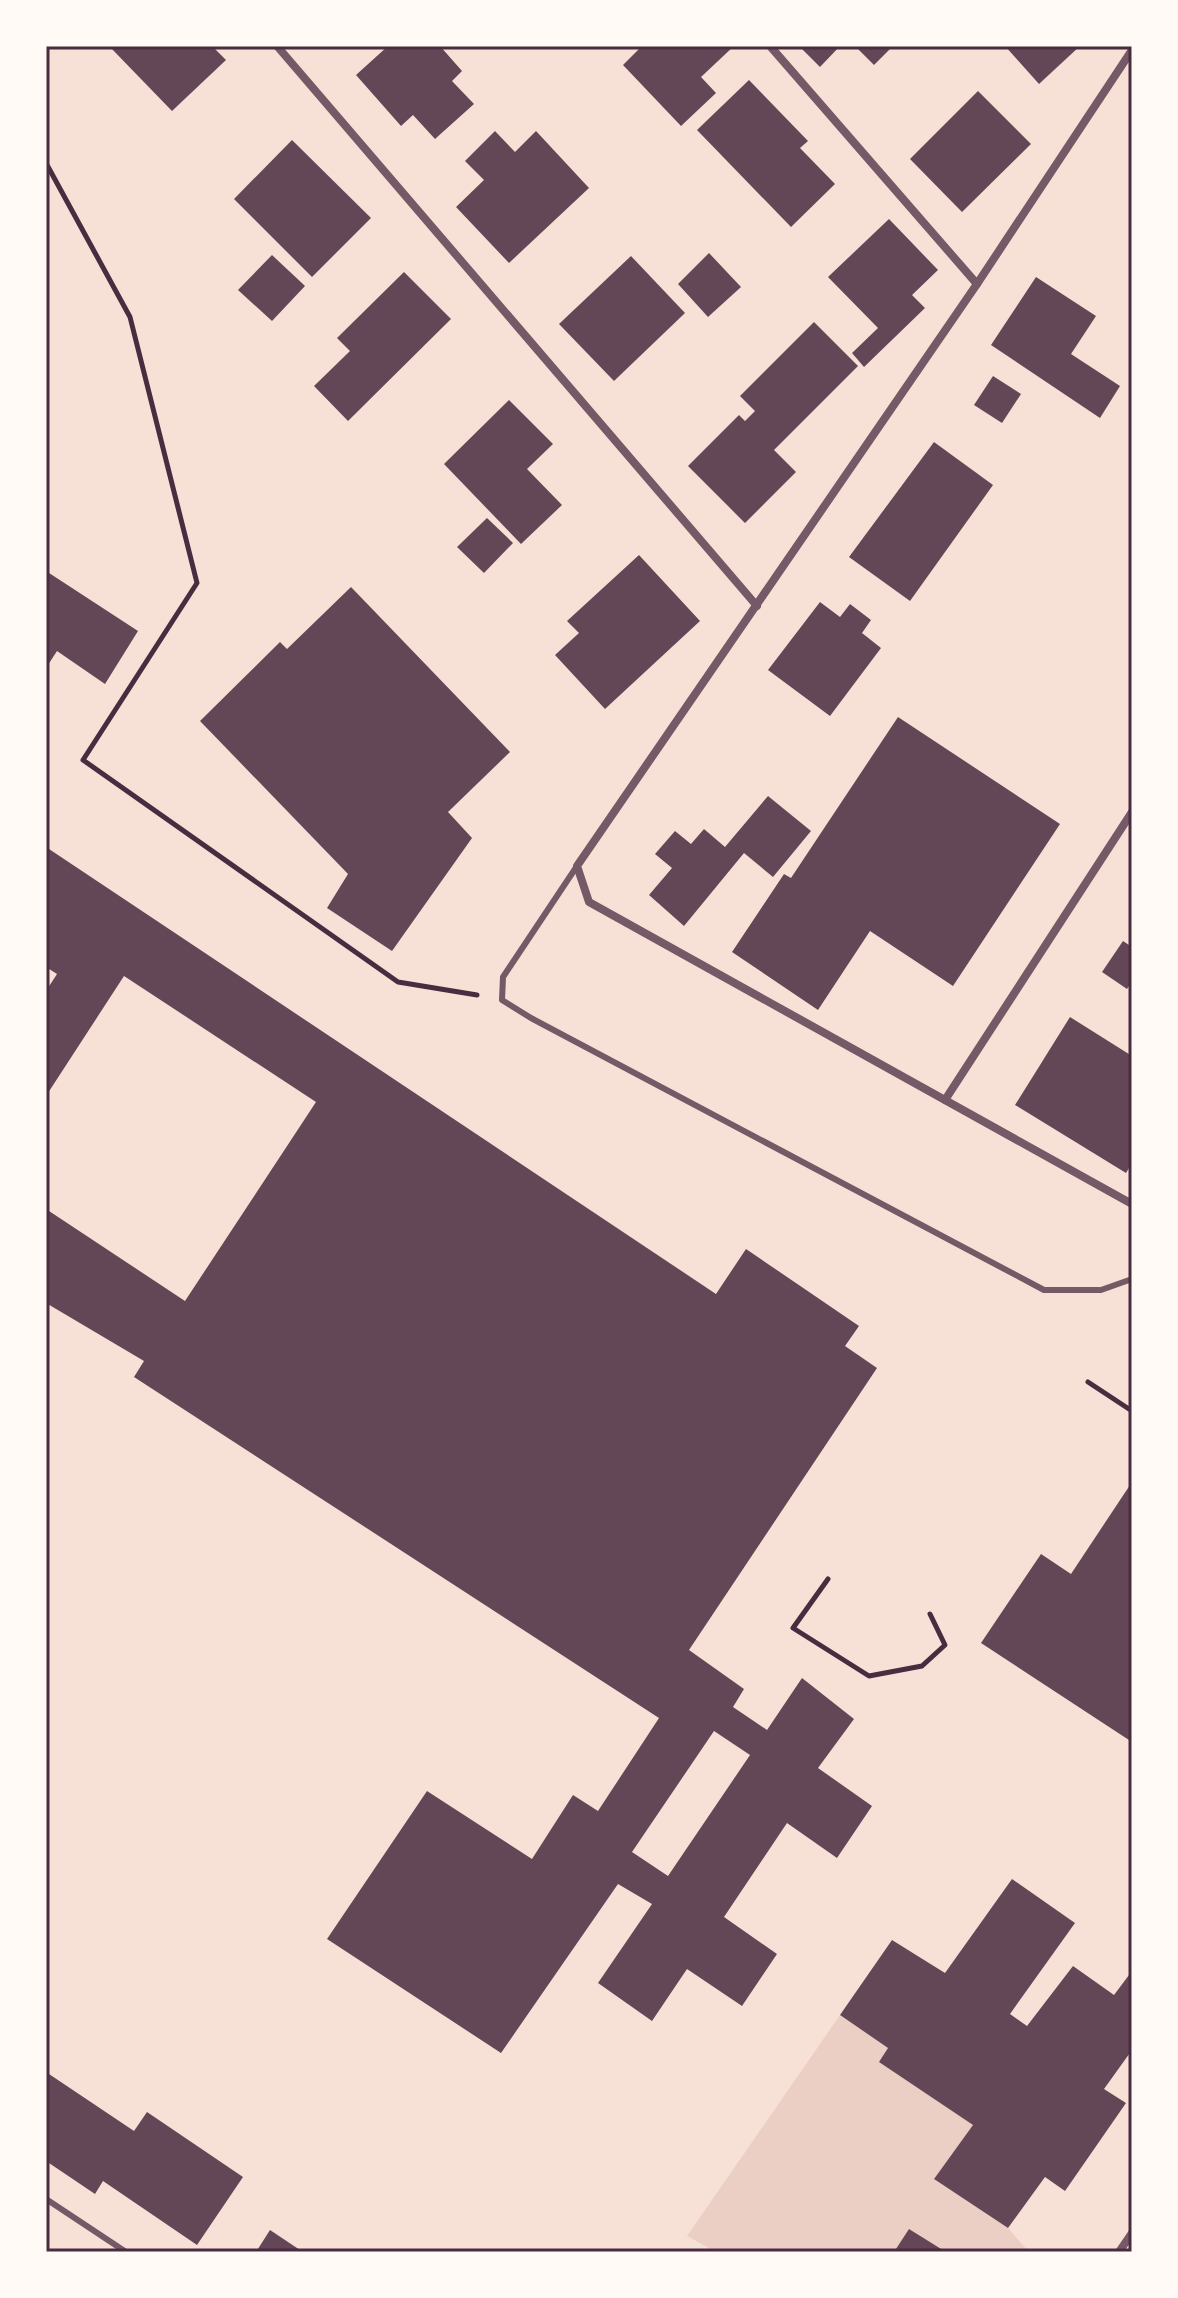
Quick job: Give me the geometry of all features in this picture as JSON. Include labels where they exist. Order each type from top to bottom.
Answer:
[{"type":"street","points":[[277,46],[757,606]]},
{"type":"street","points":[[770,46],[977,284]]},
{"type":"street","points":[[1132,50],[977,284],[577,866],[589,902],[1132,1204]]},
{"type":"street","points":[[945,1100],[1132,812]]},
{"type":"street","points":[[1119,2252],[1132,2233]]},
{"type":"lane","points":[[577,866],[503,977],[502,1000],[1044,1290],[1101,1290],[1132,1279]]},
{"type":"lane","points":[[46,2199],[126,2252]]},
{"type":"path","points":[[46,163],[130,317],[197,583],[83,760],[398,982],[502,1000]]},
{"type":"path","points":[[1088,1382],[1131,1409]]},
{"type":"path","points":[[828,1579],[793,1628],[869,1676],[922,1666],[945,1645],[930,1614]]},
{"type":"shaded area","points":[[840,2015],[888,2048],[880,2062],[973,2125],[934,2179],[1008,2228],[1029,2252],[716,2252],[687,2236]]},
{"type":"building","points":[[109,46],[212,46],[226,60],[172,111]]},
{"type":"building","points":[[388,46],[440,46],[462,71],[452,81],[474,104],[435,139],[413,115],[401,126],[356,75]]},
{"type":"building","points":[[642,46],[734,46],[701,77],[716,93],[681,126],[623,65]]},
{"type":"building","points":[[799,46],[840,46],[820,67]]},
{"type":"building","points":[[855,46],[893,46],[874,65]]},
{"type":"building","points":[[1005,46],[1080,46],[1039,84]]},
{"type":"building","points":[[749,80],[808,141],[800,148],[835,184],[791,227],[697,130]]},
{"type":"building","points":[[978,91],[1031,144],[962,212],[910,159]]},
{"type":"building","points":[[495,131],[515,152],[536,131],[589,188],[509,263],[456,207],[484,180],[465,161]]},
{"type":"building","points":[[292,140],[371,218],[312,277],[234,199]]},
{"type":"building","points":[[889,219],[938,270],[912,295],[925,308],[864,367],[852,353],[878,328],[828,277]]},
{"type":"building","points":[[709,253],[741,287],[708,317],[678,284]]},
{"type":"building","points":[[272,255],[305,286],[272,321],[238,290]]},
{"type":"building","points":[[631,256],[685,313],[614,381],[559,324]]},
{"type":"building","points":[[404,272],[451,319],[348,421],[314,386],[350,351],[337,338]]},
{"type":"building","points":[[1036,277],[1096,316],[1071,354],[1120,386],[1100,418],[991,345]]},
{"type":"building","points":[[814,322],[858,366],[774,450],[796,472],[745,523],[688,466],[739,415],[745,421],[755,411],[740,396]]},
{"type":"building","points":[[993,376],[1021,394],[1002,423],[974,405]]},
{"type":"building","points":[[509,400],[553,444],[527,469],[562,505],[521,544],[444,464]]},
{"type":"building","points":[[934,442],[993,485],[910,601],[849,557]]},
{"type":"building","points":[[487,518],[513,543],[484,573],[457,547]]},
{"type":"building","points":[[639,555],[700,621],[605,709],[555,655],[579,633],[567,621]]},
{"type":"building","points":[[46,571],[138,631],[105,684],[57,651],[46,668]]},
{"type":"building","points":[[351,587],[510,752],[448,812],[472,838],[392,951],[327,908],[348,874],[200,721],[280,642],[287,649]]},
{"type":"building","points":[[820,602],[840,617],[850,604],[871,620],[862,633],[881,648],[830,716],[768,670]]},
{"type":"building","points":[[898,717],[1060,824],[953,986],[870,931],[818,1010],[732,952],[784,874],[791,878]]},
{"type":"building","points":[[768,796],[811,831],[773,877],[744,853],[684,926],[649,895],[672,868],[655,854],[675,831],[691,844],[704,829],[725,847]]},
{"type":"building","points":[[46,847],[716,1294],[746,1249],[859,1326],[845,1346],[877,1368],[689,1650],[744,1689],[733,1707],[767,1730],[802,1678],[854,1719],[818,1768],[872,1806],[837,1858],[787,1823],[724,1917],[777,1954],[742,2006],[687,1969],[652,2021],[598,1983],[652,1904],[618,1884],[501,2053],[327,1939],[427,1791],[532,1859],[573,1795],[598,1811],[659,1718],[134,1377],[144,1361],[46,1303],[46,1209],[185,1301],[316,1102],[124,976],[46,1096],[46,991],[57,974],[46,967]],"holes":[[[714,1731],[750,1755],[668,1876],[632,1852]]]},
{"type":"building","points":[[1123,941],[1132,947],[1132,982],[1127,989],[1102,972]]},
{"type":"building","points":[[1070,1017],[1132,1056],[1132,1163],[1126,1173],[1015,1105]]},
{"type":"building","points":[[1132,1482],[1132,1742],[981,1643],[1041,1554],[1071,1574]]},
{"type":"building","points":[[1012,1879],[1075,1923],[1010,2014],[1027,2026],[1073,1966],[1114,1995],[1132,1971],[1132,2050],[1104,2089],[1126,2103],[1065,2191],[1045,2177],[1008,2228],[934,2179],[973,2125],[879,2062],[888,2048],[840,2015],[892,1940],[945,1973]]},
{"type":"building","points":[[46,2072],[134,2131],[147,2112],[243,2177],[197,2245],[103,2181],[95,2194],[46,2161]]},
{"type":"building","points":[[909,2229],[946,2252],[894,2252]]},
{"type":"building","points":[[270,2230],[303,2252],[256,2252]]}]
